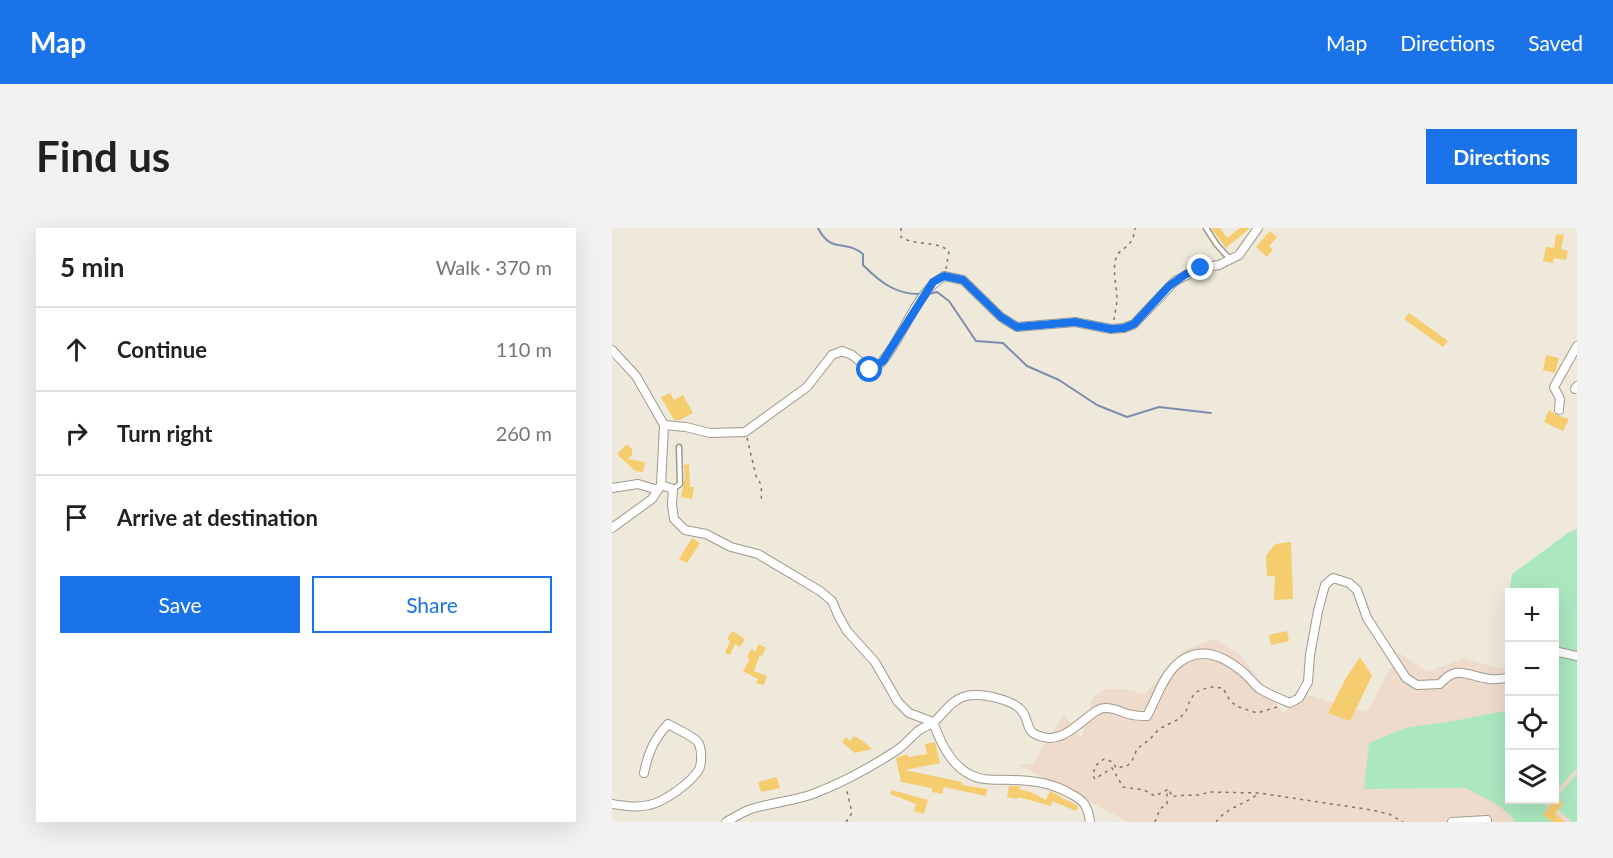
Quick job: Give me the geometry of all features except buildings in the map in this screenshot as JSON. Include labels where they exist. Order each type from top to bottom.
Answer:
[{"type":"street","points":[[664,425],[710,433],[745,432],[807,387],[832,355],[842,351],[852,355],[870,370],[877,367],[903,333],[933,282],[944,276],[963,280],[1001,317],[1017,327],[1075,322],[1111,329],[1124,328],[1134,324],[1169,286],[1186,274],[1231,260],[1239,255],[1258,228]]},
{"type":"street","points":[[1558,410],[1560,399],[1554,387],[1577,346]]},
{"type":"street","points":[[612,350],[636,376],[664,425],[660,487],[652,499],[612,528]]},
{"type":"street","points":[[612,488],[638,484],[673,489],[674,519],[685,530],[706,534],[731,547],[758,554],[820,591],[832,601],[847,631],[875,662],[898,702],[909,713],[933,722],[940,741],[958,767],[970,776],[990,780],[1054,784],[1084,801],[1089,810],[1090,822]]},
{"type":"street","points":[[726,822],[748,810],[813,794],[847,777],[894,752],[911,740],[918,731],[933,722],[950,704],[964,697],[981,695],[993,697],[1016,706],[1024,713],[1030,731],[1047,738],[1057,737],[1071,730],[1098,710],[1107,708],[1125,711],[1130,715],[1147,716],[1160,688],[1174,668],[1192,655],[1207,652],[1244,673],[1258,688],[1290,703],[1299,698],[1308,682],[1318,611],[1325,585],[1333,578],[1349,583],[1357,590],[1367,618],[1406,678],[1417,685],[1440,684],[1455,672],[1491,680],[1505,678]]},
{"type":"street","points":[[1559,652],[1577,656]]},
{"type":"street","points":[[612,804],[635,807],[661,801],[699,771],[701,762],[699,745],[695,740],[668,724],[657,736],[647,754],[644,773]]},
{"type":"street","points":[[1452,822],[1467,819],[1487,820]]},
{"type":"lane","points":[[1206,228],[1231,260]]},
{"type":"lane","points":[[673,489],[680,484],[679,447]]},
{"type":"path","points":[[901,228],[901,237],[907,241],[928,243],[949,251],[944,276]]},
{"type":"path","points":[[1111,329],[1114,326],[1117,301],[1115,260],[1118,254],[1131,244],[1136,228]]},
{"type":"path","points":[[745,432],[756,476],[762,490],[761,501]]},
{"type":"path","points":[[1167,790],[1155,796],[1144,790],[1123,787],[1112,768],[1095,779],[1093,776],[1095,766],[1104,759],[1113,762],[1116,768],[1127,766],[1137,749],[1150,740],[1159,729],[1179,719],[1196,692],[1209,687],[1223,688],[1236,706],[1257,713],[1290,703]]},
{"type":"path","points":[[846,822],[852,813],[845,783],[847,777]]},
{"type":"path","points":[[1167,790],[1172,797],[1202,795],[1208,792],[1259,793],[1372,810],[1389,814],[1403,822]]},
{"type":"path","points":[[1155,822],[1160,809],[1167,804],[1167,790]]},
{"type":"path","points":[[1216,822],[1226,812],[1247,802],[1259,793]]},
{"type":"shaded area","points":[[1577,638],[1577,822],[1128,822],[1019,765],[1033,763],[1064,715],[1081,738],[1093,697],[1106,689],[1123,689],[1145,694],[1181,652],[1214,639],[1240,655],[1283,714],[1304,694],[1367,712],[1399,653],[1428,672],[1463,658],[1498,668],[1505,667],[1505,804],[1559,804],[1559,644]]},
{"type":"green space","points":[[1577,529],[1577,768],[1559,788],[1559,588],[1510,588],[1512,574],[1568,533]]},
{"type":"green space","points":[[1505,711],[1505,804],[1547,804],[1548,808],[1543,815],[1552,822],[1515,822],[1498,805],[1466,788],[1364,789],[1369,743],[1405,728]]},
{"type":"green space","points":[[1577,774],[1577,822],[1572,822],[1558,810],[1563,804],[1559,801],[1559,795]]},
{"type":"waterway","points":[[818,228],[823,236],[833,244],[850,247],[863,254],[863,265],[889,286],[896,290],[921,294]]},
{"type":"waterway","points":[[929,294],[937,292],[949,301],[976,341],[1003,343],[1027,366],[1059,380],[1097,405],[1127,417],[1159,407],[1211,413]]},
{"type":"route","points":[[870,370],[883,361],[903,333],[933,282],[944,276],[963,280],[1001,317],[1017,327],[1075,322],[1111,329],[1134,324],[1169,286],[1186,274],[1201,268]]}]
